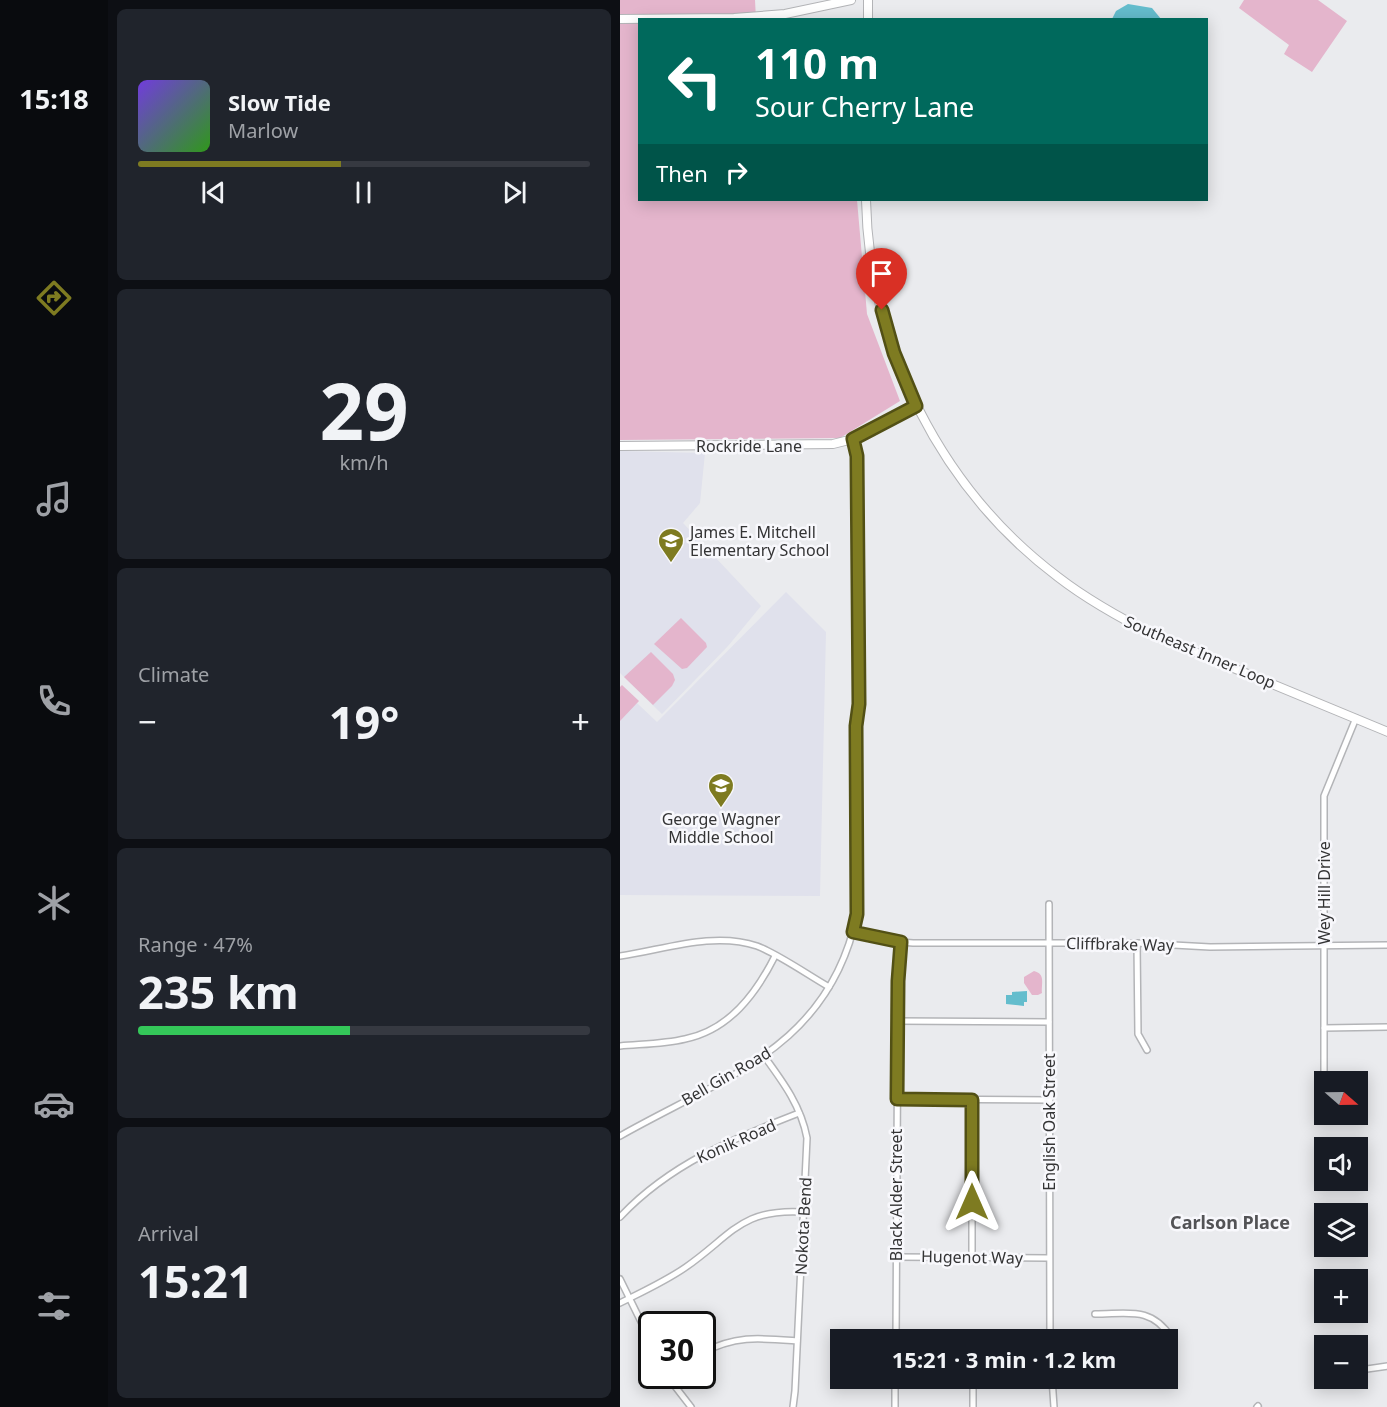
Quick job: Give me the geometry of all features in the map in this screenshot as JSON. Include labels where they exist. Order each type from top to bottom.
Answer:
[{"type":"main road","points":[[734,18],[785,14],[851,0]]},
{"type":"main road","points":[[868,0],[868,18]]},
{"type":"main road","points":[[620,19],[638,19]]},
{"type":"main road","name":"Southeast Inner Loop","points":[[866,201],[868,238],[886,330],[916,406],[951,465],[984,508],[1058,578],[1091,600],[1156,636],[1388,732]]},
{"type":"main road","name":"Rockride Lane","points":[[620,446],[820,446],[853,439],[916,406]]},
{"type":"street","name":"Bell Gin Road","points":[[620,1136],[764,1056],[799,1028],[829,987],[847,951],[857,914],[856,726],[859,704],[857,456],[853,439]]},
{"type":"street","name":"Wey Hill Drive","points":[[1324,1071],[1324,796],[1356,718]]},
{"type":"street","name":"English Oak Street","points":[[1049,904],[1050,1329]]},
{"type":"street","name":"Cliffbrake Way","points":[[853,932],[901,942],[1137,943],[1219,947],[1388,945]]},
{"type":"street","points":[[620,957],[717,941],[744,943],[764,950],[829,987]]},
{"type":"street","name":"Black Alder Street","points":[[896,1329],[898,981],[901,942]]},
{"type":"street","points":[[1137,943],[1138,1034],[1147,1050]]},
{"type":"street","points":[[620,1046],[685,1039],[711,1031],[740,1009],[774,956]]},
{"type":"street","points":[[898,1021],[1049,1022]]},
{"type":"street","points":[[1324,1028],[1388,1027]]},
{"type":"street","name":"Nokota Bend","points":[[764,1056],[789,1090],[807,1138],[795,1391],[792,1407]]},
{"type":"street","points":[[897,1099],[1049,1100]]},
{"type":"street","points":[[972,1100],[972,1257]]},
{"type":"street","name":"Konik Road","points":[[620,1217],[667,1176],[697,1157],[729,1141],[799,1113]]},
{"type":"street","points":[[620,1303],[685,1268],[741,1223],[767,1213],[804,1212]]},
{"type":"street","name":"Hugenot Way","points":[[896,1257],[1048,1258]]},
{"type":"street","points":[[620,1279],[638,1316]]},
{"type":"street","points":[[1095,1314],[1146,1315],[1161,1323],[1165,1329]]},
{"type":"street","points":[[716,1346],[744,1338],[797,1341]]},
{"type":"street","points":[[1368,1369],[1388,1366]]},
{"type":"street","points":[[677,1389],[691,1407]]},
{"type":"street","points":[[895,1389],[895,1407]]},
{"type":"street","points":[[972,1389],[972,1407]]},
{"type":"street","points":[[1053,1389],[1054,1407]]},
{"type":"shaded area","points":[[620,0],[755,0],[756,18],[638,18],[638,201],[857,201],[867,314],[900,401],[840,438],[620,440]]},
{"type":"shaded area","points":[[1244,0],[1318,0],[1347,21],[1312,72],[1284,54],[1289,45],[1239,8]]},
{"type":"shaded area","name":"James E. Mitchell Elementary School","points":[[620,451],[705,453],[700,503],[683,523],[761,606],[728,646],[662,714],[620,673]]},
{"type":"shaded area","name":"George Wagner Middle School","points":[[786,592],[826,632],[820,896],[620,895],[620,687],[657,722]]},
{"type":"shaded area","points":[[681,618],[706,643],[707,647],[687,668],[682,669],[654,644]]},
{"type":"shaded area","points":[[651,652],[673,674],[675,680],[653,705],[624,677]]},
{"type":"shaded area","points":[[622,685],[639,701],[620,721],[620,687]]},
{"type":"shaded area","points":[[1034,971],[1040,974],[1042,980],[1042,993],[1038,995],[1032,995],[1024,983],[1024,977]]},
{"type":"water","points":[[1128,4],[1152,8],[1160,18],[1112,18],[1116,11]]},
{"type":"water","points":[[1027,991],[1027,1002],[1024,1002],[1024,1006],[1006,1004],[1006,995],[1012,995],[1012,992]]},
{"type":"place","name":"James E. Mitchell Elementary School","points":[[671,564]]},
{"type":"place","name":"George Wagner Middle School","points":[[721,809]]},
{"type":"district","name":"Carlson Place","points":[[1230,1222]]},
{"type":"route","points":[[882,310],[894,353],[916,406],[853,439],[857,456],[859,704],[856,726],[857,914],[853,932],[901,942],[898,981],[897,1099],[972,1100],[972,1202]]}]
